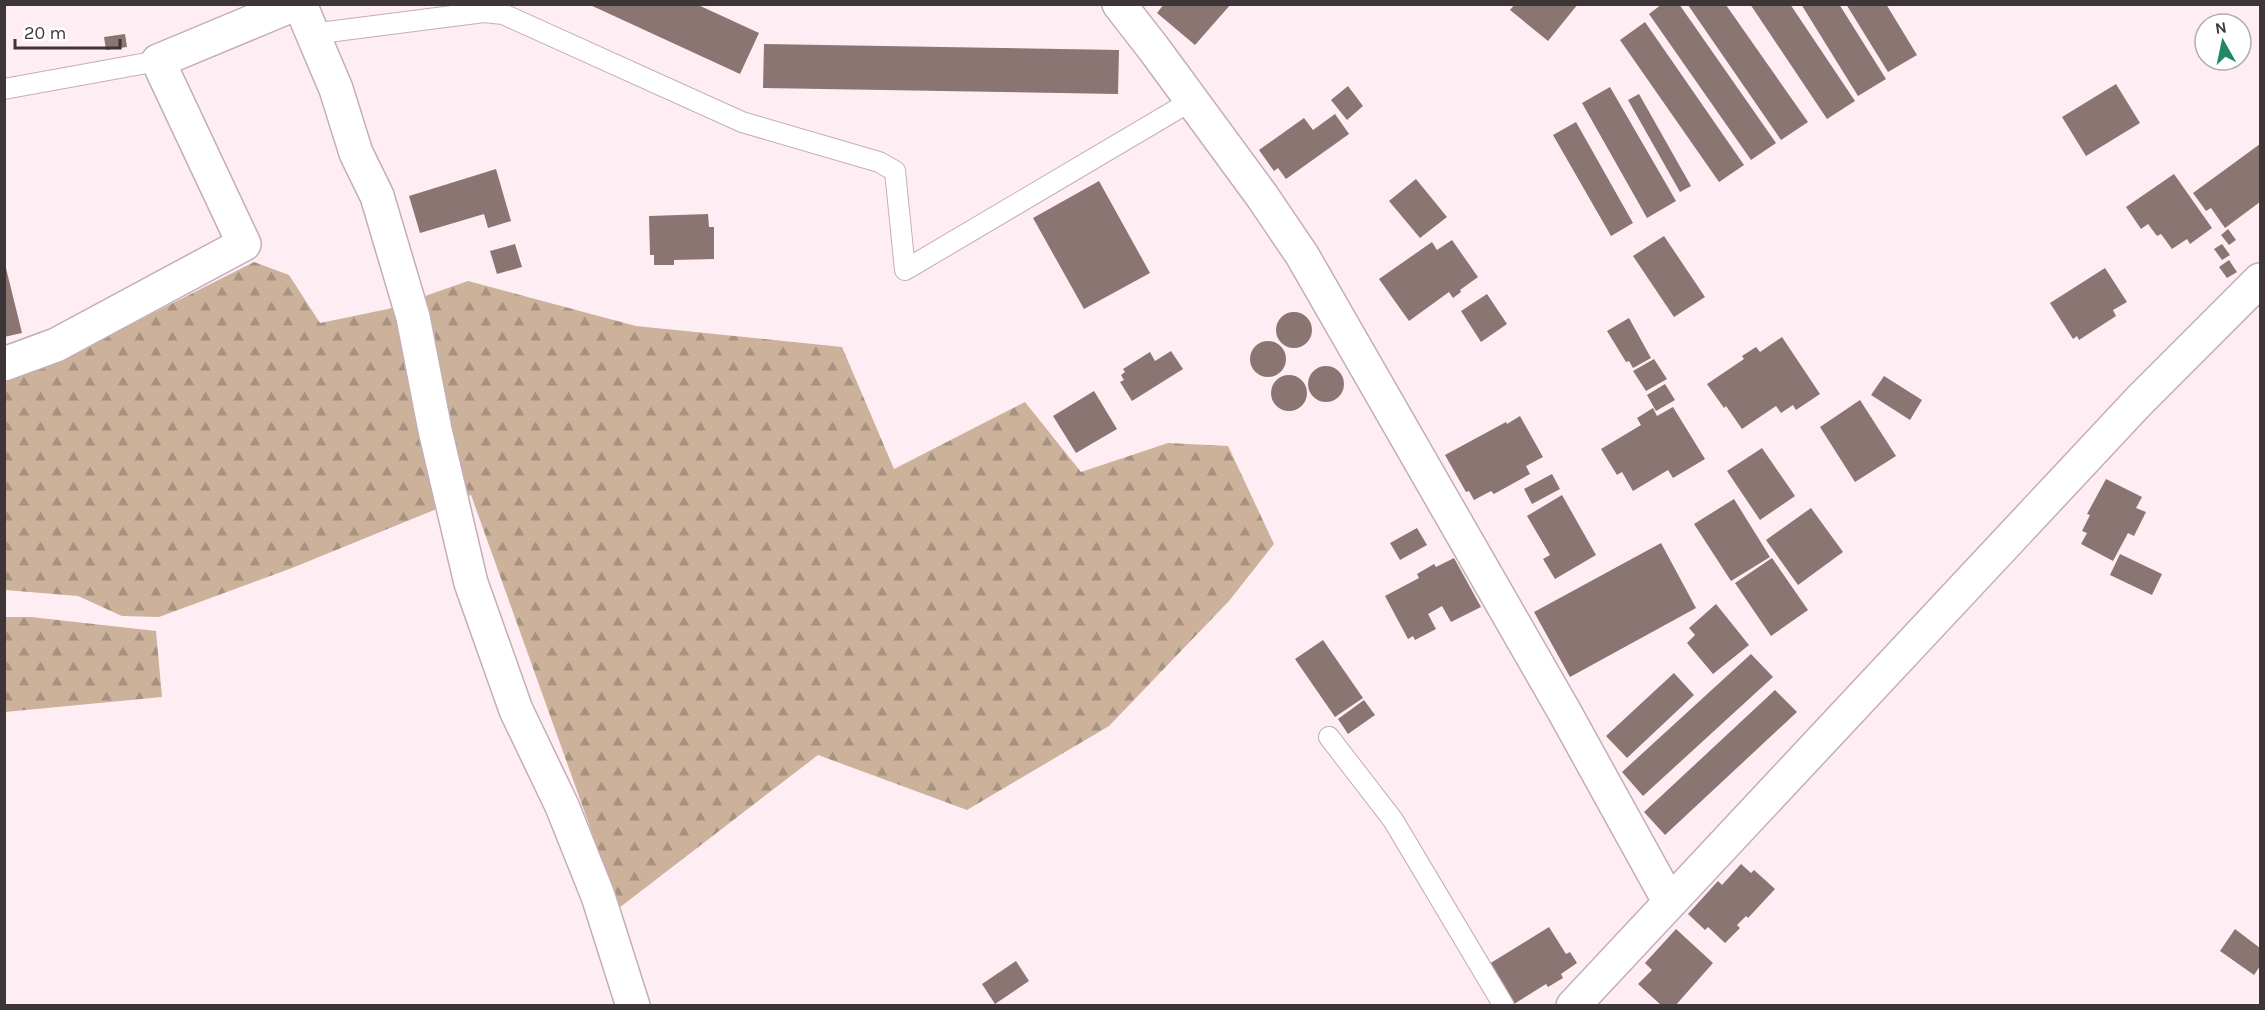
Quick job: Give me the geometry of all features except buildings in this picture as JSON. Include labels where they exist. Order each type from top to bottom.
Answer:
[{"type":"street","points":[[1119,4],[1282,223],[1313,273],[1546,680],[1669,901]]},
{"type":"street","points":[[4,364],[56,345],[244,244],[158,61],[302,14],[336,89],[356,153],[377,196],[410,306],[435,430],[471,583],[516,710],[562,806],[598,896],[633,1005]]},
{"type":"street","points":[[1573,1005],[2139,401],[2260,280]]},
{"type":"lane","points":[[302,14],[484,12],[502,14],[742,122],[879,162],[896,171],[904,270],[1191,101]]},
{"type":"lane","points":[[4,89],[158,61]]},
{"type":"lane","points":[[1329,737],[1393,820],[1504,1005]]},
{"type":"green space","points":[[254,262],[289,275],[320,323],[388,309],[468,281],[636,326],[842,347],[894,469],[1025,402],[1081,472],[1168,443],[1228,446],[1274,544],[1229,601],[1109,726],[967,810],[818,755],[619,908],[471,495],[292,568],[159,617],[122,616],[78,596],[5,590],[4,376],[82,349]]},
{"type":"green space","points":[[5,617],[31,617],[156,631],[162,697],[5,712]]}]
